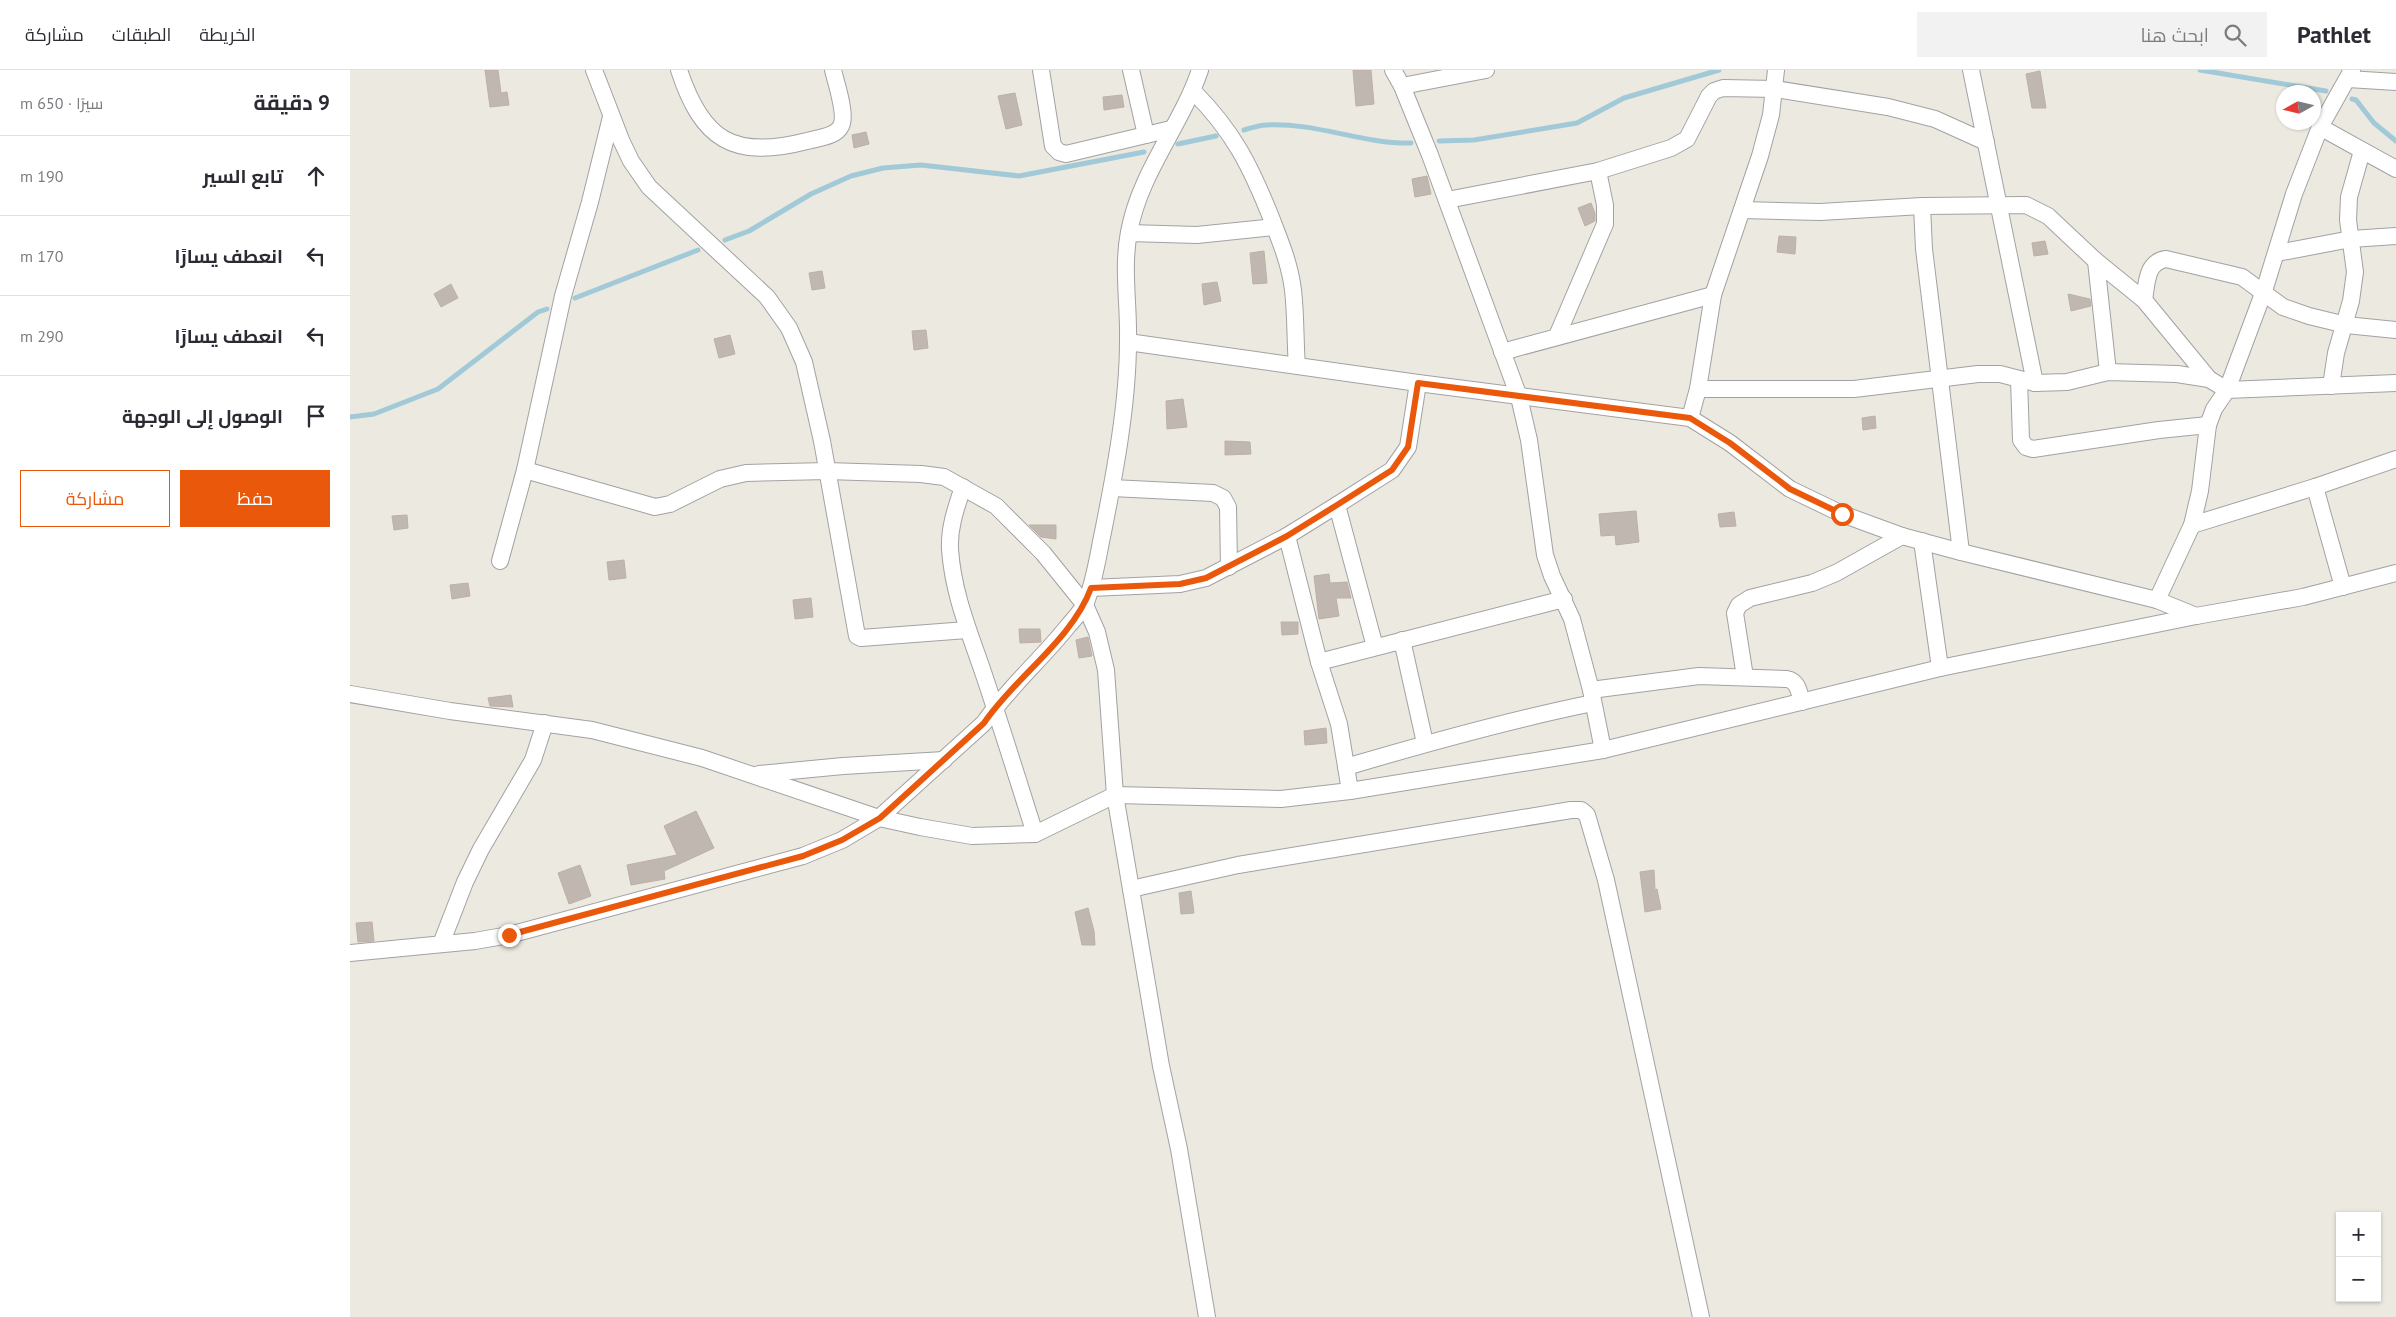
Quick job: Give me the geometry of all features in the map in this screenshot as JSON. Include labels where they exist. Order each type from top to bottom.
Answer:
[{"type":"street","points":[[594,70],[611,117],[631,161],[650,187],[767,297],[789,328],[804,362],[827,471],[857,636],[861,638],[967,630]]},
{"type":"street","points":[[679,70],[688,96],[703,121],[714,132],[734,145],[765,147],[802,142],[835,133],[842,126],[842,111],[833,70]]},
{"type":"street","points":[[1041,70],[1053,146],[1059,152],[1066,154],[1171,129]]},
{"type":"street","points":[[1131,70],[1146,135]]},
{"type":"street","points":[[350,953],[509,935],[803,856],[842,840],[880,818],[979,729],[995,707],[1062,634],[1085,605],[1091,588],[1112,488],[1122,421],[1128,342],[1126,291],[1129,233],[1137,200],[1171,129],[1193,91],[1200,70]]},
{"type":"street","points":[[1392,70],[1402,86],[1447,200],[1519,397],[1529,440],[1545,555],[1552,576],[1572,618],[1592,696],[1603,750]]},
{"type":"street","points":[[1402,86],[1486,70]]},
{"type":"street","points":[[1690,418],[1698,388],[1713,295],[1760,156],[1775,89],[1776,70]]},
{"type":"street","points":[[1971,70],[2035,383]]},
{"type":"street","points":[[2321,125],[2350,74],[2396,82]]},
{"type":"street","points":[[1447,200],[1598,171],[1680,144],[1687,139],[1714,90],[1723,88],[1775,89],[1907,112],[1935,119],[1986,142]]},
{"type":"street","points":[[1193,91],[1212,110],[1232,136],[1252,171],[1286,254],[1293,288],[1297,366]]},
{"type":"street","points":[[500,562],[524,470],[563,296],[590,202],[611,117]]},
{"type":"street","points":[[2321,128],[2396,169]]},
{"type":"street","points":[[2157,600],[2192,525],[2200,491],[2208,425],[2214,409],[2227,390],[2277,253],[2294,194],[2319,130]]},
{"type":"street","points":[[2331,386],[2336,353],[2346,325],[2355,272],[2348,220],[2349,197],[2362,151]]},
{"type":"street","points":[[1557,336],[1605,224],[1605,205],[1598,171]]},
{"type":"street","points":[[1742,210],[1820,212],[1922,206],[2026,205],[2048,216],[2096,261],[2144,300],[2209,379],[2227,390],[2396,383]]},
{"type":"street","points":[[1922,206],[1924,249],[1961,552]]},
{"type":"street","points":[[1129,233],[1197,235],[1274,227]]},
{"type":"street","points":[[2277,253],[2351,239],[2396,236]]},
{"type":"street","points":[[2144,300],[2151,267],[2158,260],[2166,259],[2242,277],[2264,291],[2283,307],[2346,325],[2396,330]]},
{"type":"street","points":[[2096,261],[2108,372]]},
{"type":"street","points":[[1502,352],[1713,295]]},
{"type":"street","points":[[1128,342],[1519,397],[1690,418],[1730,443],[1790,489],[1842,514],[1902,536],[2157,600],[2196,616]]},
{"type":"street","points":[[1698,388],[1854,389],[2000,374],[2035,383],[2067,382],[2108,372],[2177,374],[2209,379]]},
{"type":"street","points":[[2019,379],[2021,440],[2026,447],[2033,449],[2159,430],[2208,425]]},
{"type":"street","points":[[1091,588],[1180,584],[1206,578],[1287,536],[1337,505],[1392,470],[1408,447],[1418,383]]},
{"type":"street","points":[[2192,525],[2315,487],[2396,459]]},
{"type":"street","points":[[524,470],[655,507],[670,504],[733,475],[827,471],[921,474],[944,477],[996,506],[1042,553],[1085,605],[1097,632],[1106,670],[1115,795],[1207,1317]]},
{"type":"street","points":[[963,486],[951,524],[950,550],[956,589],[967,630],[995,707],[1035,834]]},
{"type":"street","points":[[2315,487],[2343,587]]},
{"type":"street","points":[[1112,488],[1213,493],[1223,498],[1228,507],[1229,567]]},
{"type":"street","points":[[1337,505],[1376,647]]},
{"type":"street","points":[[1287,536],[1319,662],[1339,724],[1350,791]]},
{"type":"street","points":[[1744,676],[1735,613],[1738,605],[1750,598],[1820,580],[1902,536]]},
{"type":"street","points":[[1922,541],[1940,668]]},
{"type":"street","points":[[350,694],[450,711],[545,722],[620,737],[702,758],[880,818],[972,836],[1035,834],[1115,795],[1281,799],[1350,791],[1603,750],[1940,668],[2196,616],[2254,607],[2396,573]]},
{"type":"street","points":[[1319,662],[1564,599]]},
{"type":"street","points":[[1402,640],[1425,743]]},
{"type":"street","points":[[1346,767],[1592,696],[1699,676],[1744,676],[1793,680],[1802,702]]},
{"type":"street","points":[[441,944],[465,882],[481,849],[533,760],[545,722]]},
{"type":"street","points":[[752,775],[843,766],[944,760]]},
{"type":"street","points":[[1131,889],[1238,865],[1514,819],[1581,810],[1587,815],[1606,880],[1701,1317]]},
{"type":"building","points":[[485,70],[498,70],[501,93],[507,92],[509,105],[490,107]]},
{"type":"building","points":[[1353,70],[1371,70],[1374,104],[1356,106]]},
{"type":"building","points":[[2040,71],[2046,108],[2032,108],[2026,74]]},
{"type":"building","points":[[1015,93],[1022,125],[1006,129],[998,96]]},
{"type":"building","points":[[1122,95],[1124,107],[1104,110],[1103,97]]},
{"type":"building","points":[[866,132],[869,144],[854,148],[852,135]]},
{"type":"building","points":[[1427,176],[1431,194],[1415,197],[1412,179]]},
{"type":"building","points":[[1591,203],[1595,213],[1595,221],[1585,226],[1578,208]]},
{"type":"building","points":[[1779,236],[1796,237],[1795,254],[1777,252]]},
{"type":"building","points":[[2045,241],[2048,254],[2034,256],[2032,243]]},
{"type":"building","points":[[1264,251],[1267,283],[1253,284],[1250,253]]},
{"type":"building","points":[[822,271],[825,288],[812,290],[809,273]]},
{"type":"building","points":[[1217,282],[1221,301],[1204,305],[1202,284]]},
{"type":"building","points":[[451,284],[458,298],[441,307],[434,294]]},
{"type":"building","points":[[2068,294],[2090,299],[2091,306],[2071,311]]},
{"type":"building","points":[[926,330],[928,348],[914,350],[912,331]]},
{"type":"building","points":[[730,335],[735,354],[719,358],[714,339]]},
{"type":"building","points":[[1183,399],[1187,427],[1167,429],[1166,401]]},
{"type":"building","points":[[1875,416],[1876,428],[1863,430],[1862,418]]},
{"type":"building","points":[[1225,441],[1250,442],[1251,454],[1225,455]]},
{"type":"building","points":[[1636,511],[1639,542],[1616,545],[1615,535],[1601,536],[1599,514]]},
{"type":"building","points":[[1734,512],[1736,526],[1720,527],[1718,514]]},
{"type":"building","points":[[407,515],[408,528],[394,530],[392,516]]},
{"type":"building","points":[[1029,525],[1056,525],[1056,539],[1041,537]]},
{"type":"building","points":[[624,560],[626,578],[609,580],[607,562]]},
{"type":"building","points":[[1329,574],[1330,583],[1347,582],[1351,598],[1336,598],[1339,616],[1319,619],[1314,576]]},
{"type":"building","points":[[468,583],[470,596],[452,599],[450,585]]},
{"type":"building","points":[[811,598],[813,617],[795,619],[793,600]]},
{"type":"building","points":[[1281,622],[1298,622],[1298,634],[1282,635]]},
{"type":"building","points":[[1019,629],[1040,629],[1041,642],[1020,643]]},
{"type":"building","points":[[1088,637],[1092,656],[1079,658],[1076,640]]},
{"type":"building","points":[[511,695],[513,707],[490,706],[488,698]]},
{"type":"building","points":[[1326,728],[1327,743],[1305,745],[1304,731]]},
{"type":"building","points":[[696,811],[714,848],[664,871],[665,879],[631,885],[627,865],[677,855],[664,826]]},
{"type":"building","points":[[580,865],[591,896],[569,904],[558,873]]},
{"type":"building","points":[[1654,870],[1655,890],[1657,889],[1661,909],[1645,912],[1640,872]]},
{"type":"building","points":[[1191,891],[1194,913],[1181,914],[1179,893]]},
{"type":"building","points":[[1088,908],[1094,931],[1095,945],[1082,945],[1075,912]]},
{"type":"building","points":[[372,922],[374,941],[358,942],[356,923]]},
{"type":"waterway","points":[[1439,141],[1474,140],[1577,123],[1624,98],[1719,70]]},
{"type":"waterway","points":[[2200,70],[2326,91]]},
{"type":"waterway","points":[[2352,99],[2356,100],[2374,123],[2396,141]]},
{"type":"waterway","points":[[1244,130],[1263,125],[1284,125],[1375,140],[1411,143]]},
{"type":"waterway","points":[[1178,144],[1216,136]]},
{"type":"waterway","points":[[725,240],[749,231],[811,194],[851,176],[883,168],[921,165],[1019,176],[1144,152]]},
{"type":"waterway","points":[[575,298],[698,250]]},
{"type":"waterway","points":[[350,417],[374,414],[438,389],[538,312],[547,309]]},
{"type":"route","points":[[509,935],[803,856],[842,840],[880,818],[968,740],[984,723],[995,707],[1062,634],[1085,605],[1091,588],[1180,584],[1206,578],[1287,536],[1392,470],[1408,447],[1418,383],[1690,418],[1730,443],[1790,489],[1842,514]]}]
